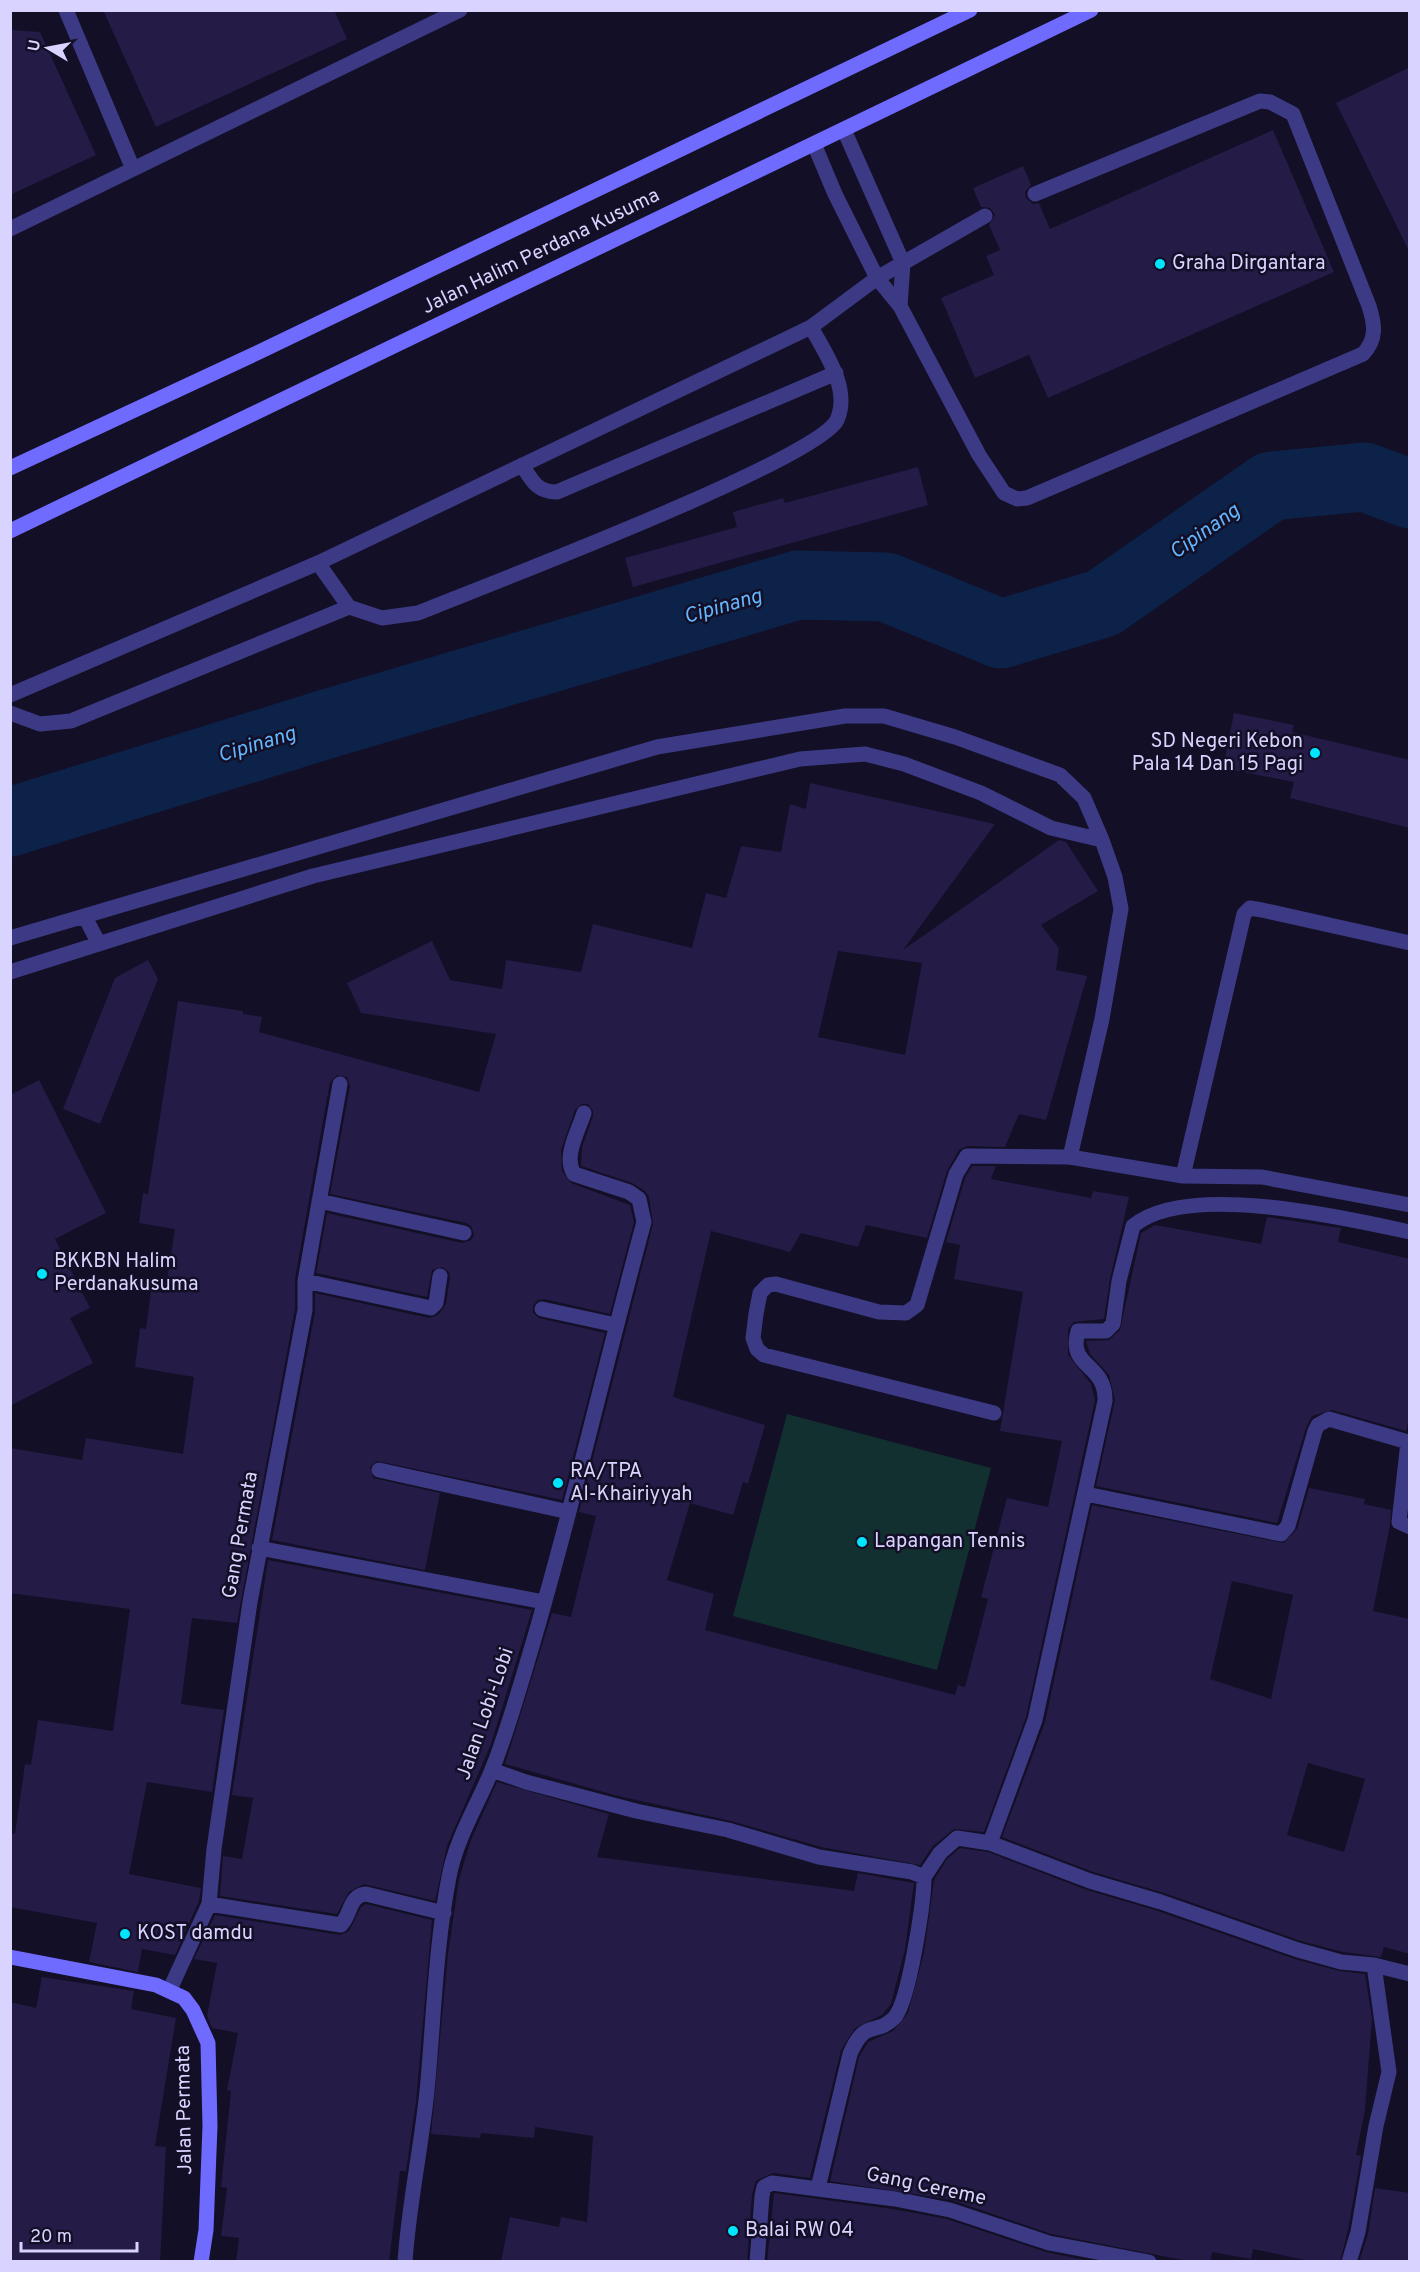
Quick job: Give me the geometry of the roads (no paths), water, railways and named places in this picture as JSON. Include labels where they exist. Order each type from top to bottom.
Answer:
[{"type":"street","points":[[66,10],[133,169]]},
{"type":"street","points":[[10,229],[460,10]]},
{"type":"street","name":"Jalan Halim Perdana Kusuma","points":[[10,468],[270,347],[970,10]]},
{"type":"street","name":"Jalan Halim Perdana Kusuma","points":[[10,531],[1091,10]]},
{"type":"street","points":[[814,144],[835,194],[878,278],[900,306],[979,455],[1004,493],[1017,499],[1038,494],[1363,354],[1370,346],[1375,328],[1370,306],[1293,114],[1282,107],[1260,101],[1035,194]]},
{"type":"street","points":[[844,130],[903,263],[900,306]]},
{"type":"street","points":[[10,694],[318,563],[811,327],[878,278],[985,216]]},
{"type":"street","points":[[318,563],[350,607],[382,618],[418,613],[756,473],[824,435],[837,421],[841,406],[836,373],[811,327]]},
{"type":"street","points":[[522,465],[536,486],[546,492],[556,492],[836,373]]},
{"type":"street","points":[[10,713],[40,724],[71,721],[350,607]]},
{"type":"street","points":[[10,938],[657,747],[845,716],[884,716],[955,737],[1060,775],[1084,798],[1115,876],[1121,909],[1102,1018],[1070,1157]]},
{"type":"street","points":[[10,972],[313,876],[800,759],[865,754],[904,764],[981,793],[1051,828],[1101,840]]},
{"type":"street","points":[[1183,1176],[1244,914],[1250,908],[1262,910],[1410,943]]},
{"type":"street","points":[[85,917],[99,944]]},
{"type":"street","name":"Gang Permata","points":[[170,1989],[209,1904],[216,1837],[259,1548],[305,1310],[305,1281],[340,1084]]},
{"type":"street","name":"Jalan Lobi-Lobi","points":[[405,2262],[408,2217],[428,2082],[433,2000],[449,1874],[464,1828],[492,1770],[544,1602],[644,1222],[639,1199],[629,1192],[574,1174],[569,1166],[584,1113]]},
{"type":"street","points":[[994,1413],[764,1355],[757,1349],[753,1338],[760,1293],[768,1286],[776,1284],[879,1312],[906,1313],[917,1305],[956,1174],[967,1156],[1070,1157],[1183,1176],[1262,1177],[1410,1205]]},
{"type":"street","points":[[319,1201],[376,1211],[464,1233]]},
{"type":"street","points":[[990,1843],[1035,1720],[1086,1494],[1106,1392],[1103,1381],[1077,1354],[1076,1337],[1078,1331],[1082,1329],[1096,1332],[1111,1328],[1128,1238],[1133,1226],[1140,1220],[1175,1209],[1229,1204],[1275,1208],[1410,1232]]},
{"type":"street","points":[[305,1281],[431,1308],[436,1303],[440,1276]]},
{"type":"street","points":[[542,1309],[616,1325]]},
{"type":"street","points":[[1086,1494],[1281,1534],[1288,1526],[1315,1431],[1324,1420],[1329,1419],[1409,1439],[1399,1522],[1410,1527]]},
{"type":"street","points":[[379,1470],[569,1512]]},
{"type":"street","points":[[259,1548],[544,1602]]},
{"type":"street","points":[[492,1770],[526,1782],[636,1811],[728,1830],[819,1857],[912,1872],[924,1877]]},
{"type":"street","points":[[818,2188],[850,2054],[856,2038],[867,2029],[886,2026],[897,2016],[904,1996],[916,1942],[924,1877],[940,1853],[957,1838],[990,1843],[1090,1881],[1161,1902],[1298,1950],[1341,1962],[1374,1965],[1410,1974]]},
{"type":"street","points":[[209,1904],[341,1925],[352,1903],[361,1894],[366,1894],[444,1913]]},
{"type":"street","name":"Jalan Permata","points":[[10,1957],[143,1981],[170,1989],[184,1998],[193,2010],[208,2043],[210,2126],[206,2230],[201,2262]]},
{"type":"street","points":[[1349,2262],[1358,2232],[1389,2072],[1374,1965]]},
{"type":"street","name":"Gang Cereme","points":[[757,2262],[764,2187],[772,2183],[818,2188],[950,2210],[1049,2243],[1149,2262]]},
{"type":"waterway","name":"Cipinang","points":[[10,822],[330,723],[798,585],[886,587],[1001,634],[1103,603],[1271,486],[1365,477],[1410,494]]},
{"type":"place","name":"Graha Dirgantara","points":[[1160,264]]},
{"type":"place","name":"SD Negeri Kebon Pala 14 Dan 15 Pagi","points":[[1315,753]]},
{"type":"place","name":"BKKBN Halim Perdanakusuma","points":[[42,1274]]},
{"type":"place","name":"RA/TPA Al-Khairiyyah","points":[[558,1483]]},
{"type":"place","name":"Lapangan Tennis","points":[[862,1542]]},
{"type":"place","name":"KOST damdu","points":[[125,1934]]},
{"type":"place","name":"Balai RW 04","points":[[733,2231]]}]
